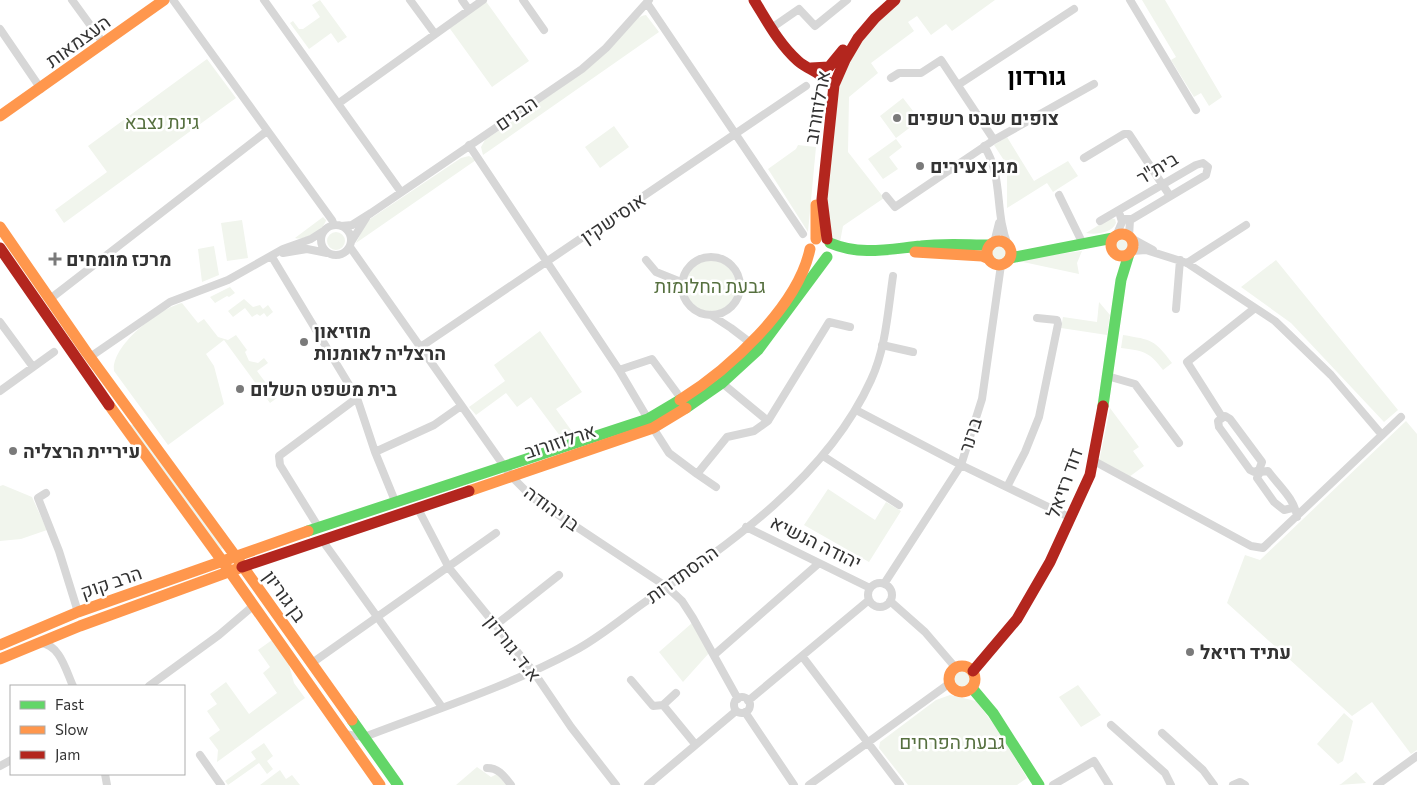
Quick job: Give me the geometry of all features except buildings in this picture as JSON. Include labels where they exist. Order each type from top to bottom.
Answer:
[{"type":"main road","name":"העצמאות","points":[[0,116],[38,91],[164,0]]},
{"type":"main road","points":[[754,0],[798,61],[811,68],[829,84]]},
{"type":"main road","name":"ארלוזורוב","points":[[824,240],[816,200],[829,84],[837,64],[850,41],[868,17],[885,0]]},
{"type":"main road","name":"ארלוזורוב","points":[[824,240],[822,199],[834,85],[840,69],[857,39],[883,9],[895,0]]},
{"type":"main road","points":[[811,68],[829,67],[850,41]]},
{"type":"main road","name":"העצמאות","points":[[0,124],[38,91]]},
{"type":"main road","name":"בן גוריון","points":[[0,227],[88,357],[88,377],[223,562],[380,785]]},
{"type":"main road","points":[[824,240],[841,247],[869,251],[911,249],[920,246],[992,244],[1002,242],[1007,254]]},
{"type":"main road","points":[[824,240],[832,248],[828,256]]},
{"type":"main road","name":"ארלוזורוב","points":[[236,557],[395,501],[503,466],[651,423],[719,374],[752,344],[800,277],[808,263],[810,249],[824,240]]},
{"type":"main road","points":[[911,249],[920,254],[982,256],[994,264],[1007,254],[1020,251],[1040,251],[1119,241],[1134,244],[1130,253],[1123,256],[1119,241]]},
{"type":"main road","name":"דוד רזיאל","points":[[1119,241],[1118,259],[1121,280]]},
{"type":"main road","points":[[989,259],[987,252],[992,244]]},
{"type":"main road","name":"בן גוריון","points":[[0,248],[143,428],[398,785]]},
{"type":"main road","points":[[810,249],[816,258],[858,254],[869,251]]},
{"type":"main road","name":"דוד רזיאל","points":[[973,671],[998,644],[1017,619],[1050,562],[1090,475],[1094,461],[1121,280],[1130,253]]},
{"type":"main road","name":"ארלוזורוב","points":[[244,568],[417,507],[578,455],[690,406],[722,383],[758,350],[786,314],[812,273],[828,256]]},
{"type":"main road","points":[[123,425],[135,423],[143,428]]},
{"type":"main road","name":"בן גוריון","points":[[192,519],[206,546],[208,558],[197,571]]},
{"type":"main road","name":"הרב קוק","points":[[0,645],[78,612],[236,557]]},
{"type":"main road","name":"הרב קוק","points":[[0,659],[68,630],[244,568]]},
{"type":"main road","points":[[962,665],[973,671],[975,681],[972,688],[967,691],[958,692],[950,684],[949,675],[955,667],[962,665]]},
{"type":"main road","points":[[972,688],[993,713],[1038,785]]},
{"type":"street","points":[[72,0],[104,44]]},
{"type":"street","points":[[173,0],[332,220],[337,226],[349,233],[350,244],[339,256],[299,249],[272,257]]},
{"type":"street","points":[[264,0],[401,192]]},
{"type":"street","points":[[410,0],[435,34]]},
{"type":"street","points":[[462,0],[469,10]]},
{"type":"street","points":[[339,103],[483,0]]},
{"type":"street","points":[[523,0],[544,30]]},
{"type":"street","points":[[773,28],[799,9],[815,26],[847,0]]},
{"type":"street","points":[[1130,0],[1196,110]]},
{"type":"street","points":[[648,2],[803,234]]},
{"type":"street","name":"הבנים","points":[[337,226],[352,225],[582,68],[606,48],[648,2]]},
{"type":"street","points":[[958,85],[1074,9]]},
{"type":"street","points":[[0,29],[38,91]]},
{"type":"street","points":[[891,78],[899,73],[921,73],[941,60],[994,140]]},
{"type":"street","points":[[886,196],[894,207],[984,146],[1094,84]]},
{"type":"street","name":"אוסישקין","points":[[419,348],[736,136],[806,86]]},
{"type":"street","points":[[50,299],[266,131]]},
{"type":"street","points":[[1084,158],[1124,134],[1129,134],[1170,196]]},
{"type":"street","points":[[469,146],[619,370],[669,453],[716,488]]},
{"type":"street","name":"ברנר","points":[[884,584],[960,465],[982,399],[1007,254],[1000,216],[996,171],[992,159],[984,146]]},
{"type":"street","name":"בית\"ר","points":[[1100,221],[1196,165],[1203,163],[1208,167],[1206,174],[1170,196],[1126,219]]},
{"type":"street","points":[[1059,195],[1084,244]]},
{"type":"street","points":[[1118,211],[1126,219],[1119,241],[1159,254]]},
{"type":"street","name":"הבנים","points":[[350,244],[370,213]]},
{"type":"street","name":"ברנר","points":[[992,244],[1000,216]]},
{"type":"street","points":[[1183,261],[1246,225]]},
{"type":"street","points":[[88,357],[125,336],[138,323],[170,302],[212,287],[290,246],[311,239],[325,230],[337,226]]},
{"type":"street","points":[[325,230],[321,244],[327,253]]},
{"type":"street","name":"בן יהודה","points":[[350,244],[419,348],[511,476],[533,498],[667,587],[682,601],[738,699]]},
{"type":"street","points":[[1130,253],[1146,250],[1183,261],[1285,329],[1326,369],[1382,436]]},
{"type":"street","points":[[272,257],[357,398],[375,452],[395,501]]},
{"type":"street","points":[[708,257],[722,259],[734,268],[740,282],[738,296],[729,308],[722,313],[711,315],[703,314],[689,306],[682,294],[681,282],[684,274],[694,262],[708,257]]},
{"type":"street","points":[[646,260],[656,272],[681,282]]},
{"type":"street","points":[[1176,309],[1183,261]]},
{"type":"street","name":"ההסתדרות","points":[[343,734],[364,737],[533,671],[576,650],[667,587],[780,500],[823,456],[856,410],[872,378],[882,345],[893,276]]},
{"type":"street","points":[[729,308],[727,313],[731,328]]},
{"type":"street","points":[[1222,417],[1186,362],[1255,308]]},
{"type":"street","points":[[711,315],[752,344]]},
{"type":"street","points":[[1007,487],[1025,452],[1039,417],[1058,324],[1057,320],[1037,318]]},
{"type":"street","points":[[0,322],[34,367]]},
{"type":"street","points":[[697,474],[727,437],[754,431],[768,421],[829,322],[850,327]]},
{"type":"street","points":[[882,345],[913,352]]},
{"type":"street","points":[[0,391],[54,352]]},
{"type":"street","points":[[619,370],[652,359],[677,393]]},
{"type":"street","points":[[1107,376],[1135,384],[1179,443]]},
{"type":"street","points":[[722,383],[768,421]]},
{"type":"street","points":[[319,528],[280,465],[279,456],[357,398]]},
{"type":"street","points":[[375,452],[434,425],[461,406]]},
{"type":"street","points":[[856,410],[960,465],[1071,518]]},
{"type":"street","points":[[1292,508],[1284,510],[1278,506],[1219,427],[1218,421],[1222,417],[1228,416],[1268,471],[1292,499],[1292,508],[1299,514]]},
{"type":"street","points":[[1094,461],[1251,546],[1259,548],[1267,546],[1401,417]]},
{"type":"street","points":[[823,456],[899,505]]},
{"type":"street","points":[[1252,471],[1259,470],[1262,463]]},
{"type":"street","points":[[1257,478],[1260,472],[1268,471]]},
{"type":"street","points":[[46,493],[38,498],[59,551],[78,612]]},
{"type":"street","name":"א.ד. גורדון","points":[[417,507],[449,568],[470,596],[497,624],[533,671],[571,727],[616,785]]},
{"type":"street","name":"יהודה הנשיא","points":[[746,527],[870,588]]},
{"type":"street","points":[[312,663],[496,533]]},
{"type":"street","points":[[322,540],[376,618],[442,707]]},
{"type":"street","points":[[714,655],[818,564]]},
{"type":"street","points":[[497,624],[559,575]]},
{"type":"street","points":[[748,701],[868,600],[870,588],[876,584],[884,584],[892,593],[890,601],[881,607],[871,604],[868,600]]},
{"type":"street","points":[[890,601],[925,632],[955,667]]},
{"type":"street","points":[[150,685],[219,635],[253,606]]},
{"type":"street","points":[[57,653],[60,639],[68,630]]},
{"type":"street","points":[[38,643],[50,645],[57,653],[73,685]]},
{"type":"street","points":[[802,656],[900,785]]},
{"type":"street","points":[[631,680],[654,706],[662,705],[676,693]]},
{"type":"street","points":[[809,785],[950,684]]},
{"type":"street","points":[[736,711],[734,705],[738,699],[743,698],[748,701]]},
{"type":"street","points":[[746,712],[749,707],[748,701]]},
{"type":"street","points":[[662,705],[695,744]]},
{"type":"street","points":[[648,785],[736,711],[746,712]]},
{"type":"street","points":[[746,712],[794,785]]},
{"type":"street","points":[[1111,726],[1165,773],[1171,785]]},
{"type":"street","points":[[1162,733],[1203,770],[1214,785]]},
{"type":"street","points":[[200,755],[221,785]]},
{"type":"street","points":[[1377,785],[1417,756]]},
{"type":"street","points":[[1053,785],[1094,760],[1109,785]]},
{"type":"street","points":[[487,768],[494,768],[501,772],[511,785]]},
{"type":"street","points":[[1233,785],[1240,782],[1245,785]]},
{"type":"green space","points":[[320,0],[347,37],[338,43],[331,33],[309,49],[290,23],[293,21],[299,29],[303,29],[320,17],[312,5]]},
{"type":"green space","points":[[485,0],[529,61],[492,87],[448,26]]},
{"type":"green space","points":[[897,0],[995,0],[952,31],[946,24],[931,35],[917,16],[908,22],[914,31],[871,63],[878,73],[849,97],[848,152],[884,198],[843,226],[840,242],[834,239],[829,226],[827,191],[833,119],[841,79],[846,66],[869,31]]},
{"type":"green space","points":[[1142,0],[1165,0],[1222,97],[1209,106],[1201,93],[1194,97],[1171,60],[1176,57]]},
{"type":"green space","points":[[646,15],[659,32],[483,155],[481,147],[485,140],[580,73],[610,48],[636,20]]},
{"type":"green space","name":"גינת נצבא","points":[[207,59],[236,98],[64,223],[55,210],[107,172],[88,146]]},
{"type":"green space","points":[[903,98],[920,120],[896,138],[880,116]]},
{"type":"green space","points":[[614,126],[629,147],[600,168],[585,147]]},
{"type":"green space","points":[[1007,137],[1034,181],[1068,161],[1078,176],[1053,192],[1047,183],[1007,208],[1007,165],[994,145]]},
{"type":"green space","points":[[896,139],[902,147],[889,157],[898,169],[883,179],[868,159]]},
{"type":"green space","points":[[798,145],[816,147],[808,232],[768,169],[796,149]]},
{"type":"green space","points":[[469,156],[476,160],[356,243],[367,221],[461,158]]},
{"type":"green space","points":[[323,217],[326,220],[325,224],[318,231],[304,238],[295,238]]},
{"type":"green space","points":[[1110,218],[1115,219],[1116,223],[1111,229],[1094,234],[1086,233]]},
{"type":"green space","points":[[242,220],[248,258],[227,261],[221,223]]},
{"type":"green space","points":[[332,232],[340,232],[345,237],[343,248],[332,250],[327,245],[327,237]]},
{"type":"green space","points":[[1122,237],[1130,245],[1122,253],[1114,245]]},
{"type":"green space","points":[[999,245],[1007,253],[999,261],[991,253]]},
{"type":"green space","points":[[214,246],[219,275],[202,282],[198,249]]},
{"type":"green space","points":[[1082,251],[1077,263],[1079,274],[1014,260]]},
{"type":"green space","name":"גבעת החלומות","points":[[705,260],[715,260],[725,264],[732,271],[736,286],[732,301],[725,308],[715,312],[705,312],[695,308],[688,301],[684,291],[684,281],[688,271],[695,264]]},
{"type":"green space","points":[[1276,260],[1398,410],[1384,422],[1291,323],[1241,287]]},
{"type":"green space","points":[[230,287],[235,293],[229,297],[227,296],[215,303],[210,297]]},
{"type":"green space","points":[[244,299],[253,307],[260,305],[263,309],[268,305],[273,312],[267,317],[264,313],[260,316],[257,314],[252,317],[245,308],[233,317],[228,311]]},
{"type":"green space","points":[[1099,302],[1110,315],[1107,335],[1061,328],[1063,317],[1097,322]]},
{"type":"green space","points":[[182,303],[198,323],[204,319],[218,337],[228,340],[236,335],[247,350],[245,352],[249,361],[258,363],[264,358],[268,363],[257,371],[277,398],[270,403],[224,340],[206,354],[214,366],[224,404],[168,445],[114,371],[115,361],[128,339],[162,312]]},
{"type":"green space","points":[[540,331],[582,392],[556,409],[576,437],[563,440],[531,397],[517,407],[506,393],[476,415],[469,407],[505,381],[494,365]]},
{"type":"green space","points":[[1123,335],[1152,342],[1161,349],[1172,363],[1163,370],[1149,355],[1121,348]]},
{"type":"green space","points":[[1110,408],[1139,447],[1133,451],[1144,466],[1129,477],[1099,462]]},
{"type":"green space","points":[[1406,421],[1417,434],[1417,750],[1411,754],[1372,702],[1352,716],[1227,603],[1245,555],[1260,560]]},
{"type":"green space","points":[[129,424],[135,426],[223,548],[221,550]]},
{"type":"green space","points":[[3,485],[32,497],[47,530],[21,539],[0,541],[0,486]]},
{"type":"green space","points":[[828,489],[875,520],[886,502],[901,511],[869,562],[804,525]]},
{"type":"green space","points":[[692,623],[709,653],[683,682],[659,652]]},
{"type":"green space","points":[[272,640],[288,661],[294,683],[305,698],[217,762],[218,750],[209,738],[220,730],[207,711],[217,704],[210,694],[226,682],[249,714],[277,693],[263,673],[270,667],[258,650]]},
{"type":"green space","points":[[962,670],[968,673],[971,679],[968,685],[962,688],[956,685],[953,679],[956,673]]},
{"type":"green space","points":[[1078,685],[1101,715],[1081,727],[1059,697]]},
{"type":"green space","name":"גבעת הפרחים","points":[[950,695],[976,701],[998,730],[1027,778],[1017,785],[908,785],[879,748],[880,742],[936,700]]},
{"type":"green space","points":[[1344,713],[1353,721],[1343,761],[1338,764],[1317,744]]},
{"type":"green space","points":[[264,743],[273,756],[267,761],[273,769],[267,774],[259,763],[228,785],[225,781],[256,759],[251,752]]},
{"type":"green space","points":[[477,767],[491,777],[497,774],[506,785],[456,785]]},
{"type":"green space","points":[[280,770],[286,779],[292,775],[300,785],[260,785]]},
{"type":"green space","points":[[1356,772],[1366,783],[1339,785],[1341,784]]},
{"type":"traffic: fast","points":[[1010,258],[1113,238]]},
{"type":"traffic: fast","points":[[830,243],[841,247],[864,250],[938,245],[990,245]]},
{"type":"traffic: fast","points":[[1103,406],[1121,280],[1129,254]]},
{"type":"traffic: fast","points":[[686,408],[722,383],[758,350],[827,257]]},
{"type":"traffic: fast","points":[[308,531],[648,419],[680,400]]},
{"type":"traffic: fast","points":[[972,688],[993,713],[1039,785]]},
{"type":"traffic: fast","points":[[352,720],[398,785]]},
{"type":"traffic: slow","points":[[0,116],[164,0]]},
{"type":"traffic: slow","points":[[816,205],[816,239]]},
{"type":"traffic: slow","points":[[0,227],[87,353],[236,557]]},
{"type":"traffic: slow","points":[[1118,234],[1126,234],[1133,241],[1133,245],[1133,249],[1126,256],[1118,256],[1111,249],[1111,241],[1118,234]]},
{"type":"traffic: slow","points":[[999,241],[1007,245],[1011,253],[1007,261],[999,265],[991,261],[987,253],[991,245],[999,241]]},
{"type":"traffic: slow","points":[[680,400],[719,372],[758,335],[791,293],[803,271],[810,249]]},
{"type":"traffic: slow","points":[[915,252],[982,256],[989,259]]},
{"type":"traffic: slow","points":[[109,405],[223,562]]},
{"type":"traffic: slow","points":[[469,491],[653,428],[686,408]]},
{"type":"traffic: slow","points":[[0,645],[78,612],[308,531]]},
{"type":"traffic: slow","points":[[236,557],[352,720]]},
{"type":"traffic: slow","points":[[223,562],[380,785]]},
{"type":"traffic: slow","points":[[0,659],[80,626],[242,567]]},
{"type":"traffic: slow","points":[[962,666],[971,670],[975,679],[971,688],[962,692],[953,688],[949,679],[953,670],[962,666]]},
{"type":"traffic: jam","points":[[754,0],[774,32],[791,54],[802,64],[823,77],[829,84]]},
{"type":"traffic: jam","points":[[827,239],[822,199],[834,85],[845,60],[858,38],[875,18],[895,0]]},
{"type":"traffic: jam","points":[[811,68],[829,67],[843,50]]},
{"type":"traffic: jam","points":[[0,248],[109,405]]},
{"type":"traffic: jam","points":[[973,671],[1017,619],[1050,562],[1090,475],[1103,406]]},
{"type":"traffic: jam","points":[[242,567],[469,491]]},
{"type":"place","name":"צופים שבט רשפים","points":[[897,118]]},
{"type":"place","name":"מגן צעירים","points":[[920,166]]},
{"type":"place","name":"מרכז מומחים","points":[[55,259]]},
{"type":"place","name":"מוזיאון הרצליה לאומנות","points":[[304,342]]},
{"type":"place","name":"בית משפט השלום","points":[[240,389]]},
{"type":"place","name":"עיריית הרצליה","points":[[13,451]]},
{"type":"place","name":"עתיד רזיאל","points":[[1190,652]]},
{"type":"district","name":"גורדון","points":[[1037,77]]}]
